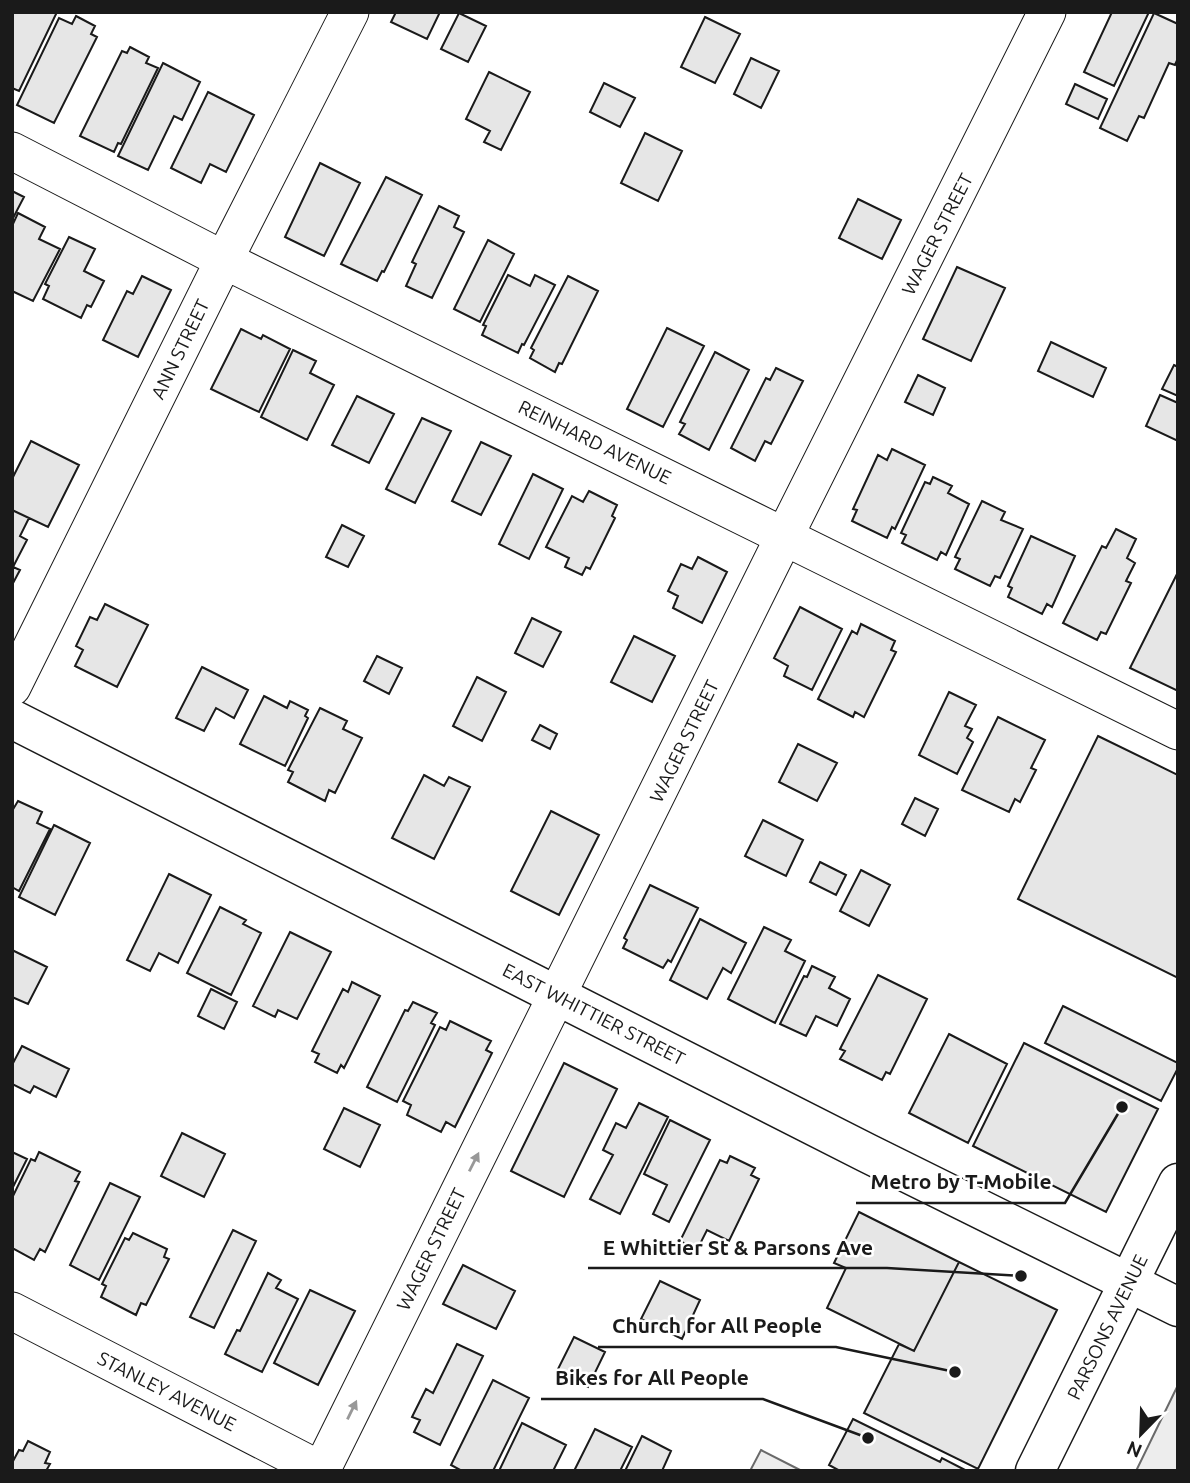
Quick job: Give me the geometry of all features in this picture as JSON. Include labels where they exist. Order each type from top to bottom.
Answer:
[{"type":"street","name":"ANN STREET","points":[[12,687],[350,12]]},
{"type":"street","name":"WAGER STREET","points":[[322,1471],[785,535],[1048,12]]},
{"type":"street","name":"REINHARD AVENUE","points":[[12,151],[224,260],[1178,731]]},
{"type":"street","name":"EAST WHITTIER STREET","points":[[12,719],[867,1153],[1178,1307]]},
{"type":"street","name":"PARSONS AVENUE","points":[[1035,1471],[1178,1183]]},
{"type":"street","name":"STANLEY AVENUE","points":[[12,1311],[322,1471]]},
{"type":"shaded area","points":[[1178,1385],[1178,1471],[1136,1471]]},
{"type":"shaded area","points":[[761,1450],[802,1471],[750,1471]]},
{"type":"building","points":[[13,12],[57,12],[19,91],[12,88]]},
{"type":"building","points":[[396,12],[440,12],[427,39],[391,22]]},
{"type":"building","points":[[1112,12],[1149,12],[1114,86],[1084,72]]},
{"type":"building","points":[[459,13],[486,26],[468,62],[441,49]]},
{"type":"building","points":[[1154,13],[1178,24],[1178,58],[1175,65],[1169,63],[1144,118],[1139,116],[1127,141],[1100,128]]},
{"type":"building","points":[[76,16],[95,26],[91,34],[97,37],[54,123],[17,105],[59,18],[72,24]]},
{"type":"building","points":[[705,17],[740,34],[715,83],[681,67]]},
{"type":"building","points":[[130,47],[149,57],[146,63],[158,68],[121,144],[118,143],[114,152],[80,136],[122,51],[127,53]]},
{"type":"building","points":[[751,58],[779,71],[761,108],[734,94]]},
{"type":"building","points":[[163,63],[200,82],[182,120],[174,116],[148,170],[118,156]]},
{"type":"building","points":[[489,72],[530,92],[501,150],[484,142],[490,131],[466,119]]},
{"type":"building","points":[[604,83],[635,98],[620,127],[590,112]]},
{"type":"building","points":[[1075,84],[1107,99],[1098,119],[1066,104]]},
{"type":"building","points":[[208,92],[254,115],[226,172],[210,164],[201,183],[171,168]]},
{"type":"building","points":[[645,133],[682,151],[658,201],[621,183]]},
{"type":"building","points":[[320,163],[360,183],[324,256],[285,237]]},
{"type":"building","points":[[386,177],[422,195],[377,281],[341,264]]},
{"type":"building","points":[[12,191],[24,197],[12,220]]},
{"type":"building","points":[[858,199],[901,220],[882,259],[839,238]]},
{"type":"building","points":[[439,206],[459,216],[454,227],[464,232],[432,298],[406,286],[416,264],[412,262]]},
{"type":"building","points":[[18,213],[45,227],[39,239],[60,249],[33,301],[12,291],[12,226]]},
{"type":"building","points":[[69,237],[95,249],[84,271],[104,281],[91,307],[87,305],[81,318],[43,299],[49,286],[45,284]]},
{"type":"building","points":[[488,240],[514,254],[480,322],[454,309]]},
{"type":"building","points":[[957,267],[1005,288],[971,361],[923,339]]},
{"type":"building","points":[[508,275],[530,286],[535,275],[555,285],[518,353],[482,335],[486,326],[483,325]]},
{"type":"building","points":[[142,276],[171,290],[138,357],[103,340],[127,291],[133,294]]},
{"type":"building","points":[[568,276],[598,291],[562,364],[559,363],[555,372],[530,358],[534,350],[531,348]]},
{"type":"building","points":[[667,328],[704,346],[663,427],[627,409]]},
{"type":"building","points":[[241,329],[261,339],[263,335],[290,349],[259,412],[211,389]]},
{"type":"building","points":[[1051,342],[1106,368],[1093,397],[1038,371]]},
{"type":"building","points":[[293,350],[316,361],[310,373],[334,385],[307,440],[261,417]]},
{"type":"building","points":[[715,352],[749,370],[709,450],[679,434],[685,424],[680,422]]},
{"type":"building","points":[[1174,365],[1178,367],[1178,396],[1162,389]]},
{"type":"building","points":[[776,368],[803,381],[771,444],[765,441],[755,461],[731,448],[766,378],[770,380]]},
{"type":"building","points":[[918,375],[945,388],[933,415],[905,402]]},
{"type":"building","points":[[1160,395],[1178,403],[1178,441],[1146,426]]},
{"type":"building","points":[[357,396],[394,414],[369,463],[332,445]]},
{"type":"building","points":[[422,418],[451,431],[415,503],[386,489]]},
{"type":"building","points":[[31,441],[79,465],[48,527],[12,510],[12,479]]},
{"type":"building","points":[[481,442],[511,456],[481,515],[452,501]]},
{"type":"building","points":[[892,449],[925,465],[895,529],[892,527],[887,538],[852,521],[857,510],[853,509],[878,455],[887,460]]},
{"type":"building","points":[[533,474],[563,489],[529,559],[499,544]]},
{"type":"building","points":[[933,477],[952,486],[948,493],[969,504],[946,555],[941,552],[937,560],[902,543],[906,535],[901,533],[925,482],[930,484]]},
{"type":"building","points":[[589,491],[617,505],[612,516],[615,518],[590,569],[586,567],[582,575],[565,567],[569,558],[546,547],[572,496],[583,502]]},
{"type":"building","points":[[982,501],[1005,512],[1001,520],[1023,529],[1000,578],[995,576],[990,586],[955,569],[960,559],[955,557]]},
{"type":"building","points":[[12,510],[29,518],[20,536],[27,540],[13,567],[20,570],[12,585]]},
{"type":"building","points":[[342,525],[364,536],[348,567],[326,557]]},
{"type":"building","points":[[1116,529],[1136,539],[1127,558],[1135,563],[1126,581],[1131,583],[1106,634],[1101,632],[1097,640],[1063,623],[1102,546],[1106,548]]},
{"type":"building","points":[[1031,536],[1075,556],[1052,607],[1047,604],[1042,614],[1008,597],[1012,588],[1008,586]]},
{"type":"building","points":[[698,557],[727,572],[702,623],[673,608],[678,596],[668,591],[681,564],[692,569]]},
{"type":"building","points":[[1178,572],[1178,691],[1130,668]]},
{"type":"building","points":[[105,604],[148,625],[117,687],[75,666],[83,650],[76,646],[90,617],[97,620]]},
{"type":"building","points":[[800,607],[842,629],[812,690],[784,676],[788,666],[774,658]]},
{"type":"building","points":[[532,618],[561,632],[543,667],[515,653]]},
{"type":"building","points":[[861,624],[895,641],[891,650],[896,652],[864,717],[855,712],[853,717],[818,699],[852,631],[857,634]]},
{"type":"building","points":[[634,636],[675,656],[652,702],[611,682]]},
{"type":"building","points":[[377,656],[402,668],[389,694],[364,681]]},
{"type":"building","points":[[202,667],[248,690],[234,718],[216,708],[204,731],[176,718]]},
{"type":"building","points":[[477,677],[506,692],[482,741],[453,726]]},
{"type":"building","points":[[949,692],[976,705],[965,726],[972,729],[967,738],[973,742],[957,774],[919,755]]},
{"type":"building","points":[[264,696],[287,708],[290,701],[308,710],[305,716],[308,718],[285,766],[240,744]]},
{"type":"building","points":[[320,708],[347,721],[343,729],[362,738],[335,793],[329,790],[325,801],[288,782],[293,772],[288,770]]},
{"type":"building","points":[[998,717],[1045,740],[1031,768],[1036,770],[1020,802],[1015,799],[1009,812],[962,790]]},
{"type":"building","points":[[540,725],[557,734],[550,749],[532,740]]},
{"type":"building","points":[[1098,736],[1178,775],[1178,978],[1018,899]]},
{"type":"building","points":[[798,744],[837,763],[817,801],[779,782]]},
{"type":"building","points":[[424,775],[444,786],[449,777],[470,787],[434,859],[392,838]]},
{"type":"building","points":[[915,798],[938,809],[925,836],[902,824]]},
{"type":"building","points":[[18,801],[42,812],[37,823],[50,829],[19,891],[12,887],[12,811]]},
{"type":"building","points":[[551,811],[599,835],[559,915],[511,891]]},
{"type":"building","points":[[763,820],[803,840],[786,876],[745,856]]},
{"type":"building","points":[[54,825],[90,843],[55,915],[19,897]]},
{"type":"building","points":[[820,862],[846,875],[836,895],[810,882]]},
{"type":"building","points":[[861,870],[890,885],[869,926],[840,911]]},
{"type":"building","points":[[169,874],[211,895],[178,963],[159,953],[150,971],[127,960]]},
{"type":"building","points":[[650,885],[698,908],[671,962],[668,960],[663,968],[623,948],[627,940],[624,938]]},
{"type":"building","points":[[220,907],[246,920],[243,924],[261,933],[231,995],[187,973]]},
{"type":"building","points":[[700,919],[746,943],[731,973],[723,968],[707,999],[670,980]]},
{"type":"building","points":[[764,927],[791,940],[785,951],[805,961],[775,1023],[728,999]]},
{"type":"building","points":[[290,932],[331,952],[297,1019],[278,1010],[275,1017],[253,1006]]},
{"type":"building","points":[[12,950],[47,967],[28,1004],[12,997]]},
{"type":"building","points":[[812,966],[835,977],[829,988],[850,999],[837,1026],[816,1016],[806,1036],[780,1024],[804,976],[807,977]]},
{"type":"building","points":[[878,975],[927,999],[890,1074],[886,1072],[882,1080],[840,1059],[845,1051],[840,1049]]},
{"type":"building","points":[[352,982],[380,996],[344,1068],[341,1065],[337,1073],[315,1062],[319,1054],[312,1051],[343,989],[348,992]]},
{"type":"building","points":[[211,989],[237,1002],[224,1029],[198,1016]]},
{"type":"building","points":[[413,1002],[437,1013],[431,1023],[435,1025],[397,1102],[367,1087],[405,1010],[408,1011]]},
{"type":"building","points":[[1063,1006],[1178,1063],[1161,1101],[1045,1043]]},
{"type":"building","points":[[450,1021],[491,1041],[486,1050],[492,1053],[455,1127],[446,1122],[441,1132],[407,1115],[411,1105],[403,1101],[440,1027],[446,1030]]},
{"type":"building","points":[[949,1034],[1007,1064],[968,1143],[909,1113]]},
{"type":"building","points":[[1024,1043],[1158,1109],[1106,1212],[973,1146]]},
{"type":"building","points":[[22,1046],[69,1069],[56,1097],[34,1086],[30,1093],[12,1084],[12,1065]]},
{"type":"building","points":[[564,1063],[617,1089],[564,1197],[511,1171]]},
{"type":"building","points":[[639,1103],[668,1117],[620,1214],[590,1199],[613,1155],[603,1150],[616,1123],[626,1128]]},
{"type":"building","points":[[344,1108],[380,1125],[360,1167],[324,1149]]},
{"type":"building","points":[[670,1120],[710,1140],[669,1222],[653,1214],[667,1185],[644,1174]]},
{"type":"building","points":[[182,1133],[225,1154],[204,1197],[161,1176]]},
{"type":"building","points":[[12,1152],[27,1159],[12,1189]]},
{"type":"building","points":[[39,1152],[80,1172],[75,1181],[79,1182],[45,1252],[40,1249],[34,1260],[12,1248],[12,1198],[31,1159],[35,1161]]},
{"type":"building","points":[[730,1156],[755,1168],[751,1175],[759,1179],[729,1241],[707,1230],[697,1250],[680,1241],[720,1160],[727,1163]]},
{"type":"building","points":[[110,1183],[140,1197],[99,1280],[70,1265]]},
{"type":"building","points":[[859,1212],[959,1262],[914,1351],[827,1308],[846,1268],[834,1263]]},
{"type":"building","points":[[233,1230],[256,1241],[214,1328],[190,1317]]},
{"type":"building","points":[[133,1233],[167,1249],[164,1257],[169,1259],[146,1305],[141,1303],[136,1315],[101,1297],[106,1286],[102,1284],[125,1238],[129,1240]]},
{"type":"building","points":[[959,1262],[1057,1310],[978,1469],[864,1413],[899,1344],[914,1351]]},
{"type":"building","points":[[463,1265],[515,1291],[496,1329],[443,1304]]},
{"type":"building","points":[[268,1273],[281,1280],[276,1288],[298,1299],[262,1372],[225,1354],[237,1330],[240,1331]]},
{"type":"building","points":[[660,1281],[700,1300],[682,1339],[641,1319]]},
{"type":"building","points":[[310,1290],[355,1311],[318,1385],[274,1363]]},
{"type":"building","points":[[574,1337],[605,1352],[588,1387],[557,1371]]},
{"type":"building","points":[[457,1344],[483,1356],[440,1445],[414,1432],[420,1420],[412,1417],[426,1389],[433,1393]]},
{"type":"building","points":[[493,1380],[529,1398],[493,1471],[462,1471],[451,1465]]},
{"type":"building","points":[[853,1419],[940,1462],[942,1458],[967,1471],[840,1471],[829,1465]]},
{"type":"building","points":[[522,1423],[566,1445],[553,1471],[499,1471]]},
{"type":"building","points":[[595,1429],[632,1447],[620,1471],[574,1471]]},
{"type":"building","points":[[642,1436],[671,1451],[662,1471],[625,1471]]},
{"type":"building","points":[[28,1441],[50,1452],[45,1463],[50,1464],[46,1471],[12,1471],[12,1463]]},
{"type":"place","name":"Metro by T-Mobile","points":[[1122,1107]]},
{"type":"place","name":"E Whittier St & Parsons Ave","points":[[1021,1276]]},
{"type":"place","name":"Church for All People","points":[[955,1372]]},
{"type":"place","name":"Bikes for All People","points":[[868,1438]]}]
